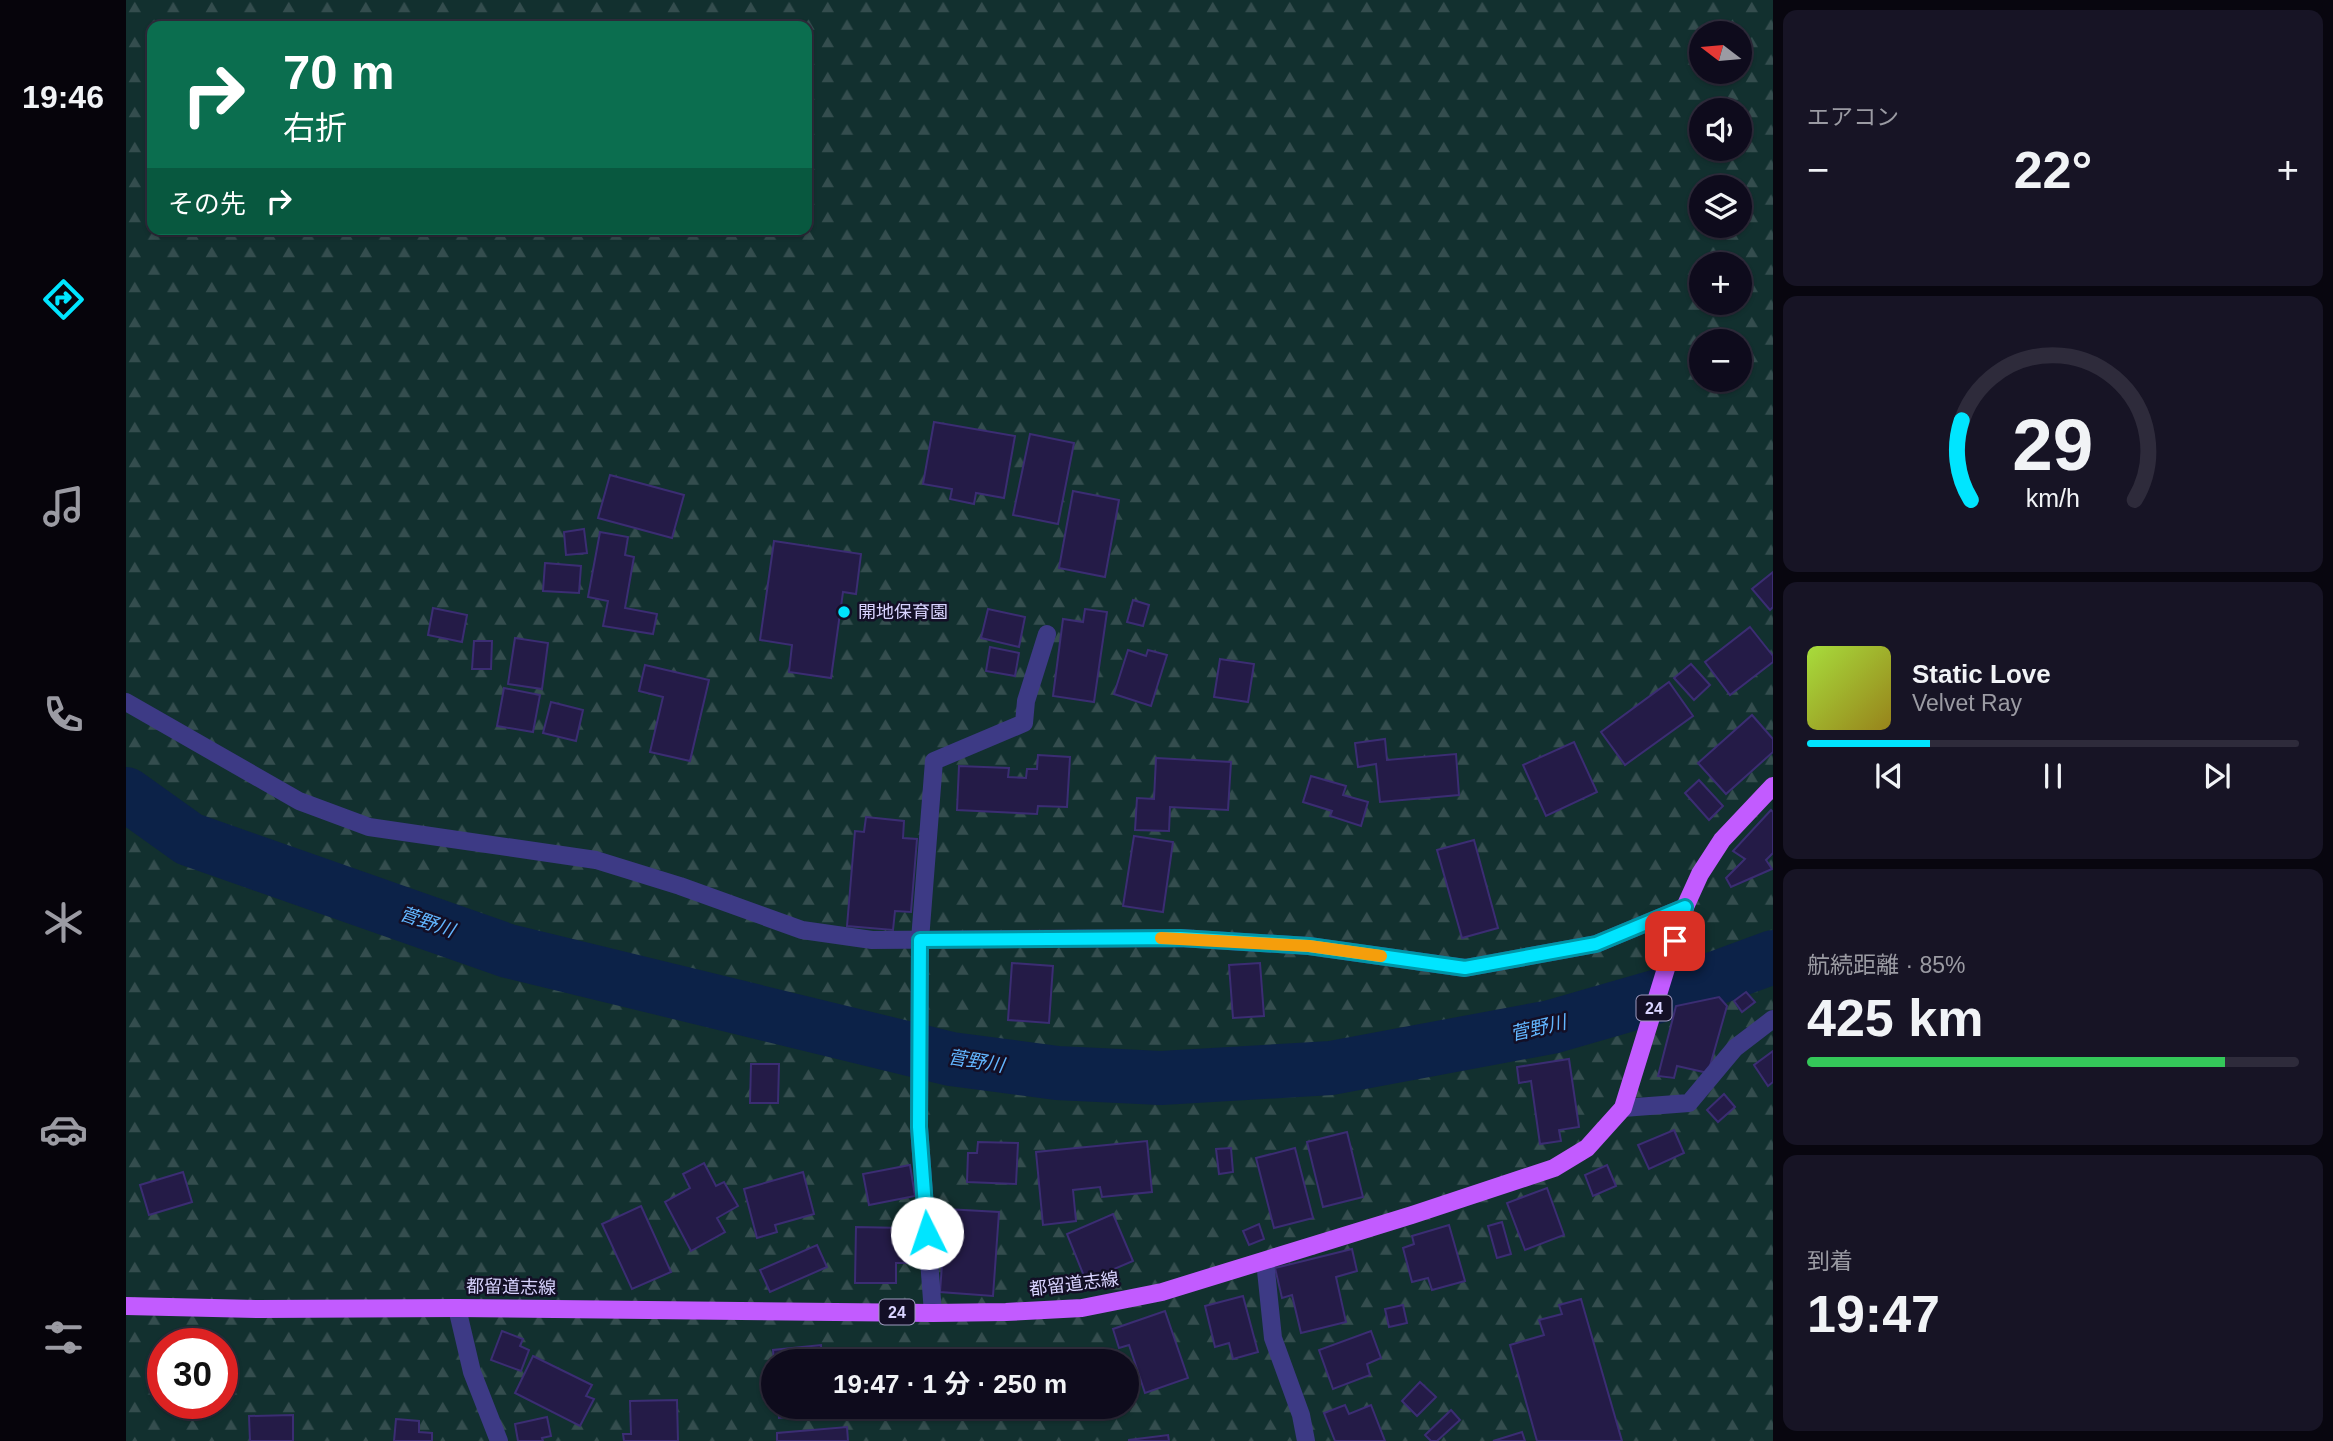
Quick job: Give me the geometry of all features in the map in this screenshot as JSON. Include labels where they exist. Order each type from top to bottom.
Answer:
[{"type":"main road","name":"都留道志線","points":[[126,1306],[1006,1312],[1082,1308],[1162,1292],[1265,1261],[1554,1168],[1587,1148],[1623,1108],[1685,907],[1700,874],[1722,840],[1773,786]]},
{"type":"street","points":[[933,1312],[919,1127],[920,940],[934,761],[1024,723],[1026,701],[1047,634]]},
{"type":"street","points":[[126,702],[299,800],[369,827],[596,860],[680,886],[802,930],[872,940],[1180,938],[1309,946],[1465,968],[1596,944],[1685,907]]},
{"type":"street","points":[[1623,1108],[1689,1103],[1735,1048],[1773,1019]]},
{"type":"street","points":[[1265,1261],[1273,1338],[1301,1415],[1306,1441]]},
{"type":"street","points":[[457,1308],[472,1372],[499,1441]]},
{"type":"green space","points":[[126,0],[1773,0],[1773,1441],[126,1441]]},
{"type":"building","points":[[934,422],[1015,436],[1004,498],[976,493],[974,504],[950,499],[952,489],[923,484]]},
{"type":"building","points":[[1030,434],[1074,443],[1058,524],[1013,515]]},
{"type":"building","points":[[610,475],[684,495],[672,538],[598,518]]},
{"type":"building","points":[[1073,491],[1119,500],[1105,577],[1059,568]]},
{"type":"building","points":[[584,529],[587,553],[566,555],[564,532]]},
{"type":"building","points":[[600,532],[628,537],[625,555],[634,557],[625,608],[657,614],[653,634],[603,626],[608,601],[588,597]]},
{"type":"building","points":[[774,541],[861,554],[856,594],[843,592],[831,678],[789,672],[792,645],[760,640]]},
{"type":"building","points":[[545,563],[581,566],[579,593],[543,591]]},
{"type":"building","points":[[1773,572],[1773,607],[1770,610],[1752,589]]},
{"type":"building","points":[[1133,600],[1149,605],[1143,626],[1127,622]]},
{"type":"building","points":[[433,608],[467,615],[462,642],[428,635]]},
{"type":"building","points":[[988,609],[1025,617],[1019,647],[981,638]]},
{"type":"building","points":[[1085,609],[1107,612],[1094,702],[1053,696],[1063,619],[1083,622]]},
{"type":"building","points":[[1750,627],[1773,656],[1773,662],[1730,695],[1705,662]]},
{"type":"building","points":[[515,638],[548,643],[542,689],[508,684]]},
{"type":"building","points":[[474,641],[492,641],[491,669],[472,669]]},
{"type":"building","points":[[990,647],[1019,653],[1015,676],[986,671]]},
{"type":"building","points":[[1128,650],[1146,656],[1148,650],[1167,655],[1151,706],[1114,694]]},
{"type":"building","points":[[1220,659],[1254,664],[1248,702],[1214,697]]},
{"type":"building","points":[[1691,664],[1710,685],[1694,700],[1674,678]]},
{"type":"building","points":[[645,665],[709,680],[690,761],[650,752],[663,697],[639,691]]},
{"type":"building","points":[[1669,682],[1693,716],[1625,765],[1601,732]]},
{"type":"building","points":[[504,688],[540,695],[533,732],[497,726]]},
{"type":"building","points":[[551,702],[583,710],[576,741],[543,733]]},
{"type":"building","points":[[1752,715],[1773,739],[1773,752],[1726,794],[1698,763]]},
{"type":"building","points":[[1385,739],[1387,760],[1456,754],[1459,795],[1380,802],[1376,764],[1358,767],[1355,743]]},
{"type":"building","points":[[1574,742],[1597,792],[1546,816],[1523,765]]},
{"type":"building","points":[[1038,755],[1070,757],[1067,807],[1038,806],[1037,814],[957,810],[959,766],[1009,768],[1008,777],[1026,778],[1027,769],[1037,769]]},
{"type":"building","points":[[1156,758],[1231,762],[1228,810],[1170,807],[1169,831],[1135,830],[1137,798],[1154,799]]},
{"type":"building","points":[[1311,776],[1346,786],[1343,795],[1368,802],[1361,826],[1330,816],[1332,811],[1303,802]]},
{"type":"building","points":[[1699,780],[1723,806],[1709,820],[1685,793]]},
{"type":"building","points":[[1771,810],[1773,853],[1766,860],[1772,869],[1731,887],[1726,878],[1745,859],[1733,851]]},
{"type":"building","points":[[866,817],[904,821],[903,838],[917,839],[911,912],[895,911],[893,930],[847,926],[855,831],[864,832]]},
{"type":"building","points":[[1134,836],[1173,842],[1163,912],[1123,906]]},
{"type":"building","points":[[1474,840],[1498,928],[1462,938],[1437,850]]},
{"type":"building","points":[[1012,963],[1053,966],[1049,1023],[1008,1020]]},
{"type":"building","points":[[1260,963],[1264,1016],[1233,1018],[1229,965]]},
{"type":"building","points":[[1746,992],[1755,1002],[1742,1012],[1734,1001]]},
{"type":"building","points":[[1719,997],[1727,1006],[1708,1073],[1677,1066],[1674,1078],[1658,1076],[1676,1006]]},
{"type":"building","points":[[1773,1051],[1773,1082],[1768,1086],[1754,1065]]},
{"type":"building","points":[[1569,1059],[1579,1127],[1559,1130],[1561,1141],[1540,1144],[1531,1081],[1519,1083],[1517,1067]]},
{"type":"building","points":[[751,1064],[779,1064],[778,1103],[750,1103]]},
{"type":"building","points":[[1724,1094],[1735,1107],[1718,1122],[1707,1110]]},
{"type":"building","points":[[1674,1130],[1684,1153],[1649,1169],[1638,1145]]},
{"type":"building","points":[[1347,1132],[1363,1197],[1323,1207],[1307,1142]]},
{"type":"building","points":[[1147,1141],[1152,1192],[1102,1197],[1100,1187],[1073,1190],[1076,1221],[1043,1225],[1036,1152]]},
{"type":"building","points":[[978,1142],[1018,1143],[1016,1184],[967,1182],[968,1153],[977,1153]]},
{"type":"building","points":[[1231,1148],[1233,1172],[1219,1174],[1216,1149]]},
{"type":"building","points":[[1295,1148],[1313,1218],[1274,1228],[1256,1158]]},
{"type":"building","points":[[704,1163],[716,1186],[724,1182],[738,1206],[717,1218],[725,1232],[691,1251],[665,1202],[690,1188],[683,1174]]},
{"type":"building","points":[[910,1165],[915,1196],[869,1205],[863,1174]]},
{"type":"building","points":[[1607,1165],[1616,1186],[1593,1196],[1585,1175]]},
{"type":"building","points":[[183,1172],[192,1202],[149,1215],[140,1185]]},
{"type":"building","points":[[803,1172],[814,1214],[775,1225],[777,1232],[757,1238],[744,1189]]},
{"type":"building","points":[[1547,1188],[1564,1235],[1525,1250],[1507,1203]]},
{"type":"building","points":[[641,1206],[671,1272],[632,1289],[602,1224]]},
{"type":"building","points":[[946,1209],[999,1212],[993,1296],[940,1292]]},
{"type":"building","points":[[1113,1214],[1133,1261],[1086,1281],[1067,1234]]},
{"type":"building","points":[[1502,1222],[1511,1254],[1497,1258],[1488,1226]]},
{"type":"building","points":[[1259,1224],[1264,1239],[1249,1245],[1243,1231]]},
{"type":"building","points":[[1449,1225],[1465,1281],[1432,1290],[1428,1278],[1412,1282],[1403,1248],[1414,1244],[1412,1236]]},
{"type":"building","points":[[856,1227],[904,1228],[904,1242],[909,1243],[909,1263],[896,1263],[896,1283],[855,1283]]},
{"type":"building","points":[[817,1245],[827,1267],[770,1292],[760,1270]]},
{"type":"building","points":[[1352,1249],[1357,1271],[1336,1277],[1346,1322],[1301,1333],[1292,1295],[1282,1298],[1275,1268]]},
{"type":"building","points":[[1243,1296],[1258,1352],[1233,1359],[1229,1343],[1215,1347],[1205,1306]]},
{"type":"building","points":[[1581,1299],[1622,1441],[1537,1441],[1510,1345],[1544,1335],[1539,1320],[1562,1314],[1559,1305]]},
{"type":"building","points":[[1403,1305],[1407,1323],[1389,1327],[1385,1309]]},
{"type":"building","points":[[1165,1311],[1188,1378],[1145,1393],[1139,1375],[1139,1349],[1130,1349],[1129,1345],[1119,1348],[1113,1329]]},
{"type":"building","points":[[502,1331],[523,1339],[520,1346],[529,1350],[521,1371],[491,1360]]},
{"type":"building","points":[[1371,1331],[1381,1358],[1367,1364],[1370,1375],[1333,1389],[1319,1350]]},
{"type":"building","points":[[821,1345],[821,1349],[783,1349]]},
{"type":"building","points":[[533,1356],[592,1385],[586,1396],[594,1399],[580,1426],[515,1393]]},
{"type":"building","points":[[1420,1382],[1436,1397],[1417,1416],[1402,1401]]},
{"type":"building","points":[[677,1400],[678,1441],[624,1441],[623,1434],[631,1434],[630,1401]]},
{"type":"building","points":[[1345,1405],[1349,1414],[1371,1405],[1385,1441],[1335,1441],[1324,1413]]},
{"type":"building","points":[[1451,1410],[1460,1420],[1437,1441],[1431,1441],[1425,1435]]},
{"type":"building","points":[[293,1415],[293,1441],[250,1441],[249,1416]]},
{"type":"building","points":[[547,1417],[551,1436],[542,1438],[543,1441],[518,1441],[515,1424]]},
{"type":"building","points":[[396,1419],[419,1421],[419,1432],[432,1433],[432,1441],[394,1441]]},
{"type":"building","points":[[847,1427],[848,1441],[777,1441],[777,1433]]},
{"type":"building","points":[[1522,1432],[1525,1441],[1493,1441]]},
{"type":"building","points":[[1168,1435],[1169,1441],[1129,1441],[1129,1440]]},
{"type":"waterway","name":"菅野川","points":[[126,794],[189,839],[508,951],[951,1059],[1057,1073],[1161,1078],[1331,1068],[1551,1027],[1697,985],[1773,957]]},
{"type":"slow traffic","points":[[1161,938],[1309,946],[1381,956]]},
{"type":"place","name":"開地保育園","points":[[844,612]]},
{"type":"route","points":[[927,1233],[919,1127],[920,940],[1180,938],[1309,946],[1465,968],[1596,944],[1685,907],[1675,941]]}]
